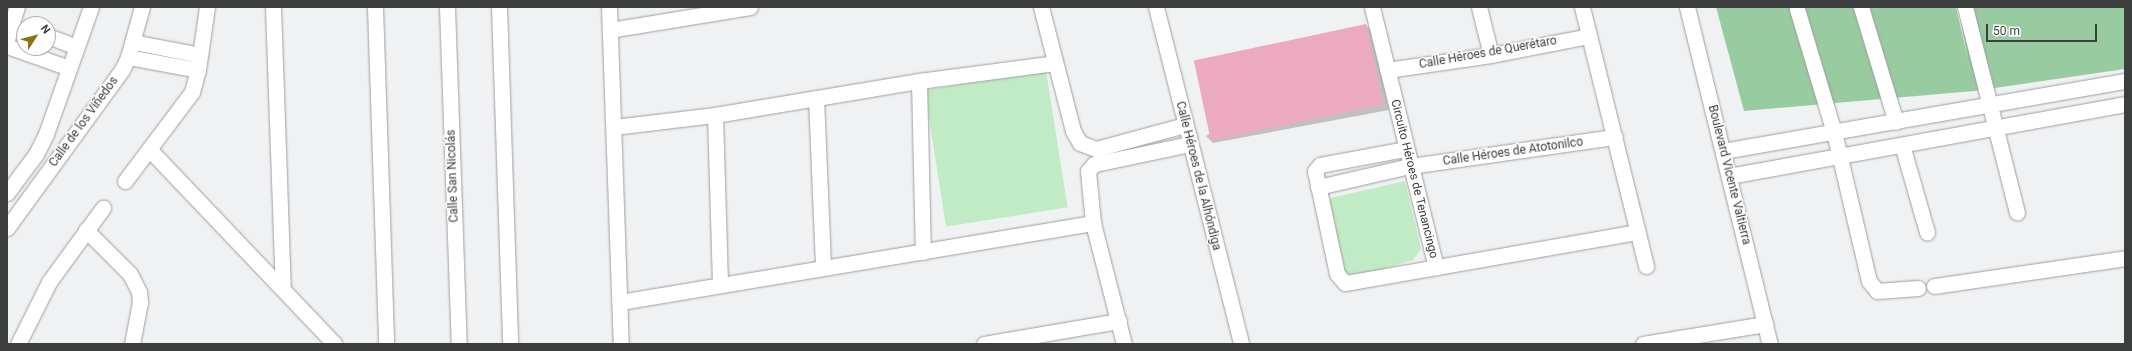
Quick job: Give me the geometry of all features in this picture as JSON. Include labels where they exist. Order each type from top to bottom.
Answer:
[{"type":"street","name":"Calle de los Viñedos","points":[[7,193],[36,154],[91,7]]},
{"type":"street","name":"Calle de los Viñedos","points":[[7,228],[106,95],[130,50],[142,7]]},
{"type":"street","points":[[125,181],[192,92],[198,70],[207,7]]},
{"type":"street","points":[[273,7],[283,287]]},
{"type":"street","points":[[375,7],[386,344]]},
{"type":"street","name":"Calle San Nicolás","points":[[447,7],[459,344]]},
{"type":"street","points":[[499,7],[510,344]]},
{"type":"street","points":[[609,7],[621,344]]},
{"type":"street","points":[[610,30],[750,7]]},
{"type":"street","points":[[1041,7],[1076,137],[1086,147],[1096,149],[1185,125]]},
{"type":"street","name":"Calle Héroes de la Alhóndiga","points":[[1156,7],[1241,344]]},
{"type":"street","name":"Circuito Héroes de Tenancingo","points":[[1372,7],[1436,267],[1638,232]]},
{"type":"street","points":[[1479,7],[1491,55]]},
{"type":"street","points":[[1582,7],[1646,266]]},
{"type":"street","name":"Boulevard Vicente Valtierra","points":[[1687,7],[1724,151],[1770,344]]},
{"type":"street","points":[[1862,7],[1896,122]]},
{"type":"street","points":[[1965,7],[1990,104],[1994,128],[2017,213]]},
{"type":"street","points":[[1797,9],[1834,132],[1838,157],[1868,281],[1877,291],[1918,288]]},
{"type":"street","points":[[7,39],[16,28]]},
{"type":"street","name":"Calle Héroes de Querétaro","points":[[1387,70],[1491,55],[1589,36]]},
{"type":"street","points":[[56,39],[76,47]]},
{"type":"street","points":[[7,46],[69,68]]},
{"type":"street","points":[[130,50],[200,55]]},
{"type":"street","points":[[130,50],[198,70]]},
{"type":"street","points":[[614,127],[715,115],[919,81],[1055,63]]},
{"type":"street","points":[[919,81],[923,252]]},
{"type":"street","points":[[1724,151],[2125,81]]},
{"type":"street","points":[[816,98],[823,268]]},
{"type":"street","points":[[1729,176],[2125,104]]},
{"type":"street","points":[[715,115],[720,284]]},
{"type":"street","name":"Calle Héroes de Atotonilco","points":[[1318,187],[1410,166],[1615,137]]},
{"type":"street","points":[[1124,344],[1094,223],[1087,174],[1094,164],[1190,144]]},
{"type":"street","points":[[1902,145],[1927,232]]},
{"type":"street","points":[[149,149],[283,287],[335,344]]},
{"type":"street","points":[[1406,149],[1317,167],[1315,171],[1337,274],[1342,281],[1354,282],[1436,267]]},
{"type":"street","points":[[36,154],[53,166]]},
{"type":"street","points":[[18,344],[49,282],[103,208]]},
{"type":"street","points":[[620,302],[720,284],[1094,223]]},
{"type":"street","points":[[86,230],[126,269],[139,292],[140,302],[132,344]]},
{"type":"street","points":[[1934,286],[2125,258]]},
{"type":"street","points":[[984,344],[1119,321]]},
{"type":"street","points":[[1643,344],[1765,324]]},
{"type":"green space","points":[[1716,7],[1956,7],[1968,60],[1958,7],[2125,7],[2125,69],[1974,91],[1744,111]]},
{"type":"green space","points":[[1046,71],[1068,207],[946,227],[925,90]]},
{"type":"green space","points":[[1405,181],[1421,249],[1413,260],[1363,275],[1343,275],[1329,213],[1330,198]]},
{"type":"building","points":[[1366,24],[1383,104],[1211,141],[1194,61]]}]
